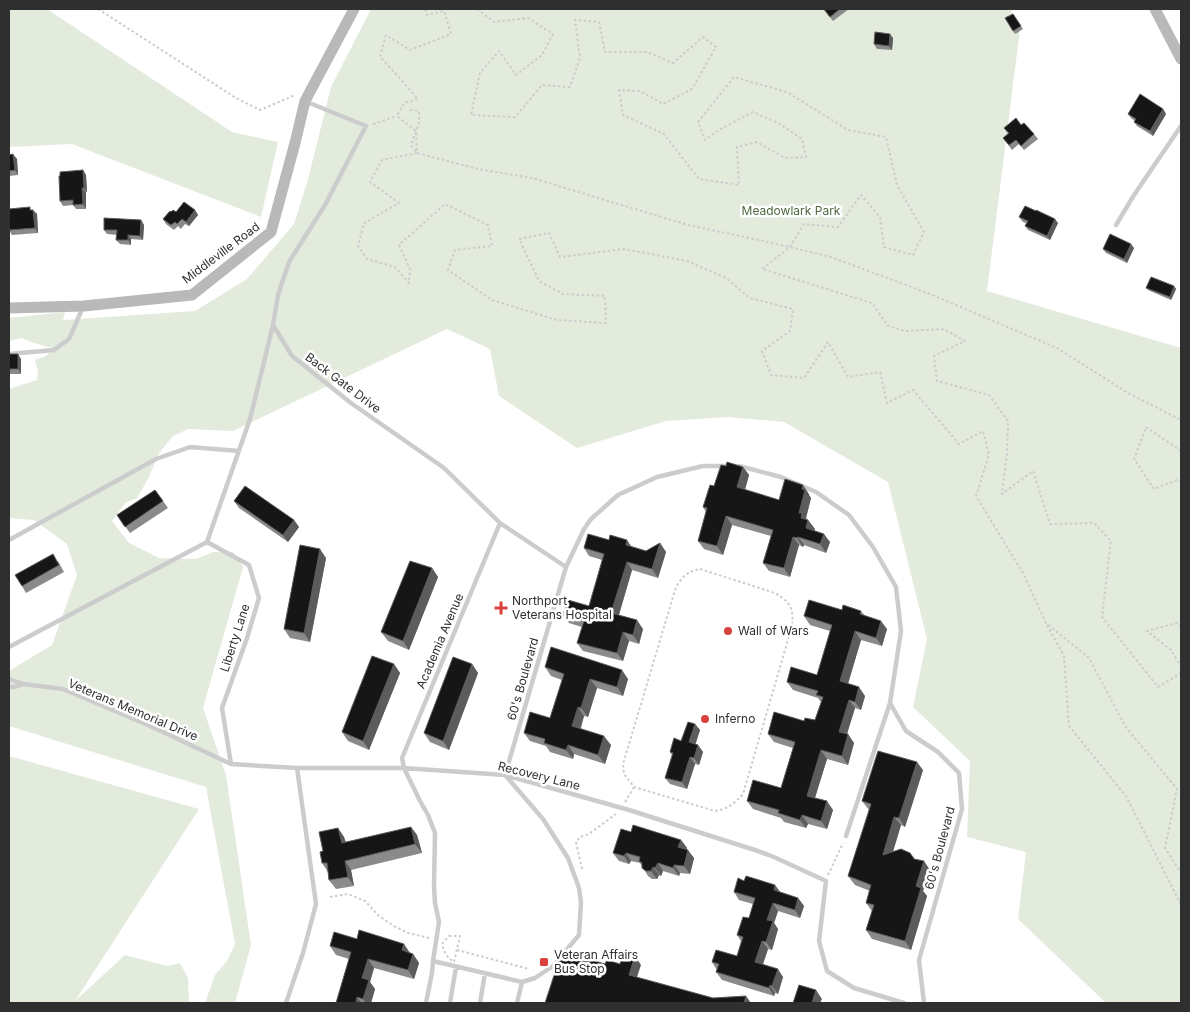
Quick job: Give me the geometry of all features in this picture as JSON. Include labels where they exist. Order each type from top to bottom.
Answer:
[{"type":"street","name":"Middleville Road","points":[[9,308],[84,306],[192,295],[271,232],[305,101],[354,9]]},
{"type":"street","points":[[1155,9],[1181,59]]},
{"type":"lane","points":[[9,647],[208,542],[250,419],[273,325],[278,295],[289,262],[325,205],[366,126],[305,101]]},
{"type":"lane","points":[[1116,225],[1181,126]]},
{"type":"lane","points":[[9,354],[54,350],[69,339],[84,306]]},
{"type":"lane","name":"Back Gate Drive","points":[[273,325],[292,356],[350,404],[444,468],[500,523],[566,567]]},
{"type":"lane","points":[[9,540],[156,459],[190,447],[239,451]]},
{"type":"lane","name":"60's Boulevard","points":[[505,775],[566,567],[584,529],[591,519],[618,495],[656,477],[703,466],[743,467],[781,477],[816,492],[849,516],[873,548],[896,588],[901,631],[890,702],[906,732],[938,752],[959,773],[962,809],[920,960],[924,1003]]},
{"type":"lane","name":"Academia Avenue","points":[[404,768],[402,758],[500,523]]},
{"type":"lane","name":"Liberty Lane","points":[[208,542],[249,565],[259,598],[222,708],[231,764]]},
{"type":"lane","name":"Veterans Memorial Drive","points":[[9,679],[24,684],[63,689],[148,725],[231,764]]},
{"type":"lane","name":"Veterans Memorial Drive","points":[[9,687],[14,688],[24,684]]},
{"type":"lane","points":[[846,836],[890,702]]},
{"type":"lane","name":"Recovery Lane","points":[[231,764],[297,768],[404,768],[505,775],[621,808],[758,851],[826,881]]},
{"type":"lane","points":[[286,1003],[303,953],[316,904],[297,768]]},
{"type":"lane","points":[[404,768],[435,833],[434,886],[438,922],[426,1003]]},
{"type":"lane","points":[[433,961],[522,982],[535,978],[553,966],[578,935],[581,902],[579,888],[568,858],[543,819],[505,775]]},
{"type":"lane","points":[[826,881],[820,941],[827,971],[854,988],[904,1003]]},
{"type":"lane","points":[[450,1003],[456,967]]},
{"type":"lane","points":[[480,1003],[485,973]]},
{"type":"lane","points":[[517,1003],[522,982]]},
{"type":"path","points":[[98,9],[236,98],[260,110],[296,95],[305,101]]},
{"type":"path","points":[[366,126],[397,116],[404,103],[418,99],[380,57],[386,35],[410,50],[451,34],[444,11],[427,15],[425,9]]},
{"type":"path","points":[[477,9],[494,22],[528,18],[553,34],[542,55],[516,75],[499,51],[480,73],[471,114],[515,117],[542,85],[570,87],[580,58],[574,20],[599,22],[605,52],[647,52],[673,63],[703,37],[716,47],[692,89],[663,104],[640,91],[619,90],[623,115],[664,134],[699,179],[738,184],[737,147],[757,142],[785,158],[806,157],[802,139],[778,123],[753,112],[716,131],[705,140],[698,122],[734,77],[787,92],[848,130],[886,137],[897,185],[924,232],[913,255],[884,247],[880,217],[861,194],[838,226],[804,224],[790,247],[762,268],[872,303],[888,326],[905,331],[944,329],[965,341],[934,356],[937,381],[990,395],[1008,421],[1007,454],[1002,494],[1033,472],[1050,524],[1094,523],[1111,540],[1102,617],[1158,687],[1181,673]]},
{"type":"path","points":[[410,110],[419,111],[419,123],[412,145],[417,153]]},
{"type":"path","points":[[397,116],[416,131],[417,153]]},
{"type":"path","points":[[1181,420],[1128,393],[1057,348],[930,294],[831,257],[688,225],[532,178],[478,169],[417,153],[382,160],[370,182],[399,203],[364,223],[358,246],[368,259],[395,267],[409,283],[410,269],[399,245],[445,204],[488,225],[492,246],[455,250],[448,270],[492,300],[558,320],[606,323],[605,296],[562,294],[539,281],[519,239],[549,233],[560,256],[624,249],[687,262],[726,278],[750,298],[793,309],[790,331],[762,352],[771,376],[804,378],[828,342],[848,377],[880,372],[887,403],[913,390],[959,444],[983,431],[989,455],[976,496],[1023,573],[1046,623],[1064,656],[1069,726],[1126,796],[1181,905]]},
{"type":"path","points":[[1181,451],[1146,427],[1134,459],[1154,489],[1176,480],[1181,482]]},
{"type":"path","points":[[700,569],[775,592],[786,599],[793,617],[792,626],[743,794],[735,803],[715,811],[634,787],[624,774],[623,764],[676,587],[682,578],[692,570],[700,569]]},
{"type":"path","points":[[1046,623],[1088,658],[1125,726],[1178,789],[1165,848],[1181,873]]},
{"type":"path","points":[[1181,627],[1177,623],[1147,631],[1172,650],[1181,667]]},
{"type":"path","points":[[582,869],[576,842],[580,837],[588,834],[616,814],[634,787]]},
{"type":"path","points":[[826,881],[846,836]]},
{"type":"path","points":[[330,897],[348,894],[365,901],[379,916],[394,926],[408,933],[429,938]]},
{"type":"path","points":[[449,936],[460,936],[457,950],[454,962],[448,958],[442,944],[449,936]]},
{"type":"path","points":[[457,950],[529,969]]},
{"type":"green space","points":[[9,9],[47,9],[232,132],[278,142],[261,217],[72,144],[9,147]]},
{"type":"green space","name":"Meadowlark Park","points":[[371,9],[1010,9],[1020,29],[987,291],[1181,348],[1181,1003],[1106,1003],[1018,919],[1026,852],[967,837],[970,761],[913,707],[927,639],[888,482],[784,422],[729,417],[666,421],[577,448],[499,396],[490,349],[447,329],[233,431],[188,429],[173,436],[159,453],[148,479],[137,498],[125,503],[112,521],[129,543],[159,558],[196,559],[213,552],[233,552],[243,567],[203,708],[226,775],[251,945],[235,1003],[205,1003],[215,975],[227,961],[235,944],[206,787],[9,726],[9,671],[52,645],[77,575],[67,544],[34,520],[9,518],[9,389],[37,380],[38,371],[35,360],[46,356],[54,348],[22,338],[9,341],[9,318],[65,312],[63,320],[195,311],[247,279],[294,224],[308,179],[331,87]]},
{"type":"green space","points":[[9,756],[199,809],[75,1001],[125,955],[167,966],[180,963],[188,978],[189,1003],[9,1003]]},
{"type":"building","points":[[824,9],[840,9],[830,17]]},
{"type":"building","points":[[1013,14],[1021,26],[1013,31],[1005,18]]},
{"type":"building","points":[[875,32],[890,34],[889,46],[874,44]]},
{"type":"building","points":[[1140,94],[1163,109],[1150,131],[1134,122],[1136,119],[1128,114]]},
{"type":"building","points":[[1016,118],[1021,125],[1024,123],[1034,134],[1021,146],[1016,140],[1009,145],[1003,138],[1009,133],[1004,128]]},
{"type":"building","points":[[13,154],[15,170],[9,171],[9,155]]},
{"type":"building","points":[[83,170],[83,204],[73,205],[73,200],[60,201],[60,172]]},
{"type":"building","points":[[184,202],[195,210],[186,222],[182,219],[177,224],[175,222],[171,225],[163,219],[170,211],[176,212]]},
{"type":"building","points":[[1025,206],[1055,219],[1047,236],[1025,226],[1028,221],[1019,217]]},
{"type":"building","points":[[30,207],[30,210],[33,210],[35,228],[9,230],[9,209]]},
{"type":"building","points":[[104,218],[141,220],[140,236],[128,235],[128,240],[116,240],[117,230],[104,230]]},
{"type":"building","points":[[1110,234],[1131,244],[1124,259],[1103,249]]},
{"type":"building","points":[[1151,277],[1174,286],[1170,297],[1146,288]]},
{"type":"building","points":[[9,354],[18,354],[18,369],[9,369]]},
{"type":"building","points":[[727,462],[743,467],[737,487],[779,500],[785,479],[803,485],[802,489],[805,490],[799,513],[802,513],[801,518],[808,520],[806,528],[824,534],[820,544],[793,537],[784,568],[763,563],[773,530],[726,516],[717,546],[698,541],[707,508],[703,507],[710,485],[714,486],[721,465],[726,466]]},
{"type":"building","points":[[245,486],[294,520],[283,535],[234,501]]},
{"type":"building","points":[[155,490],[163,501],[125,527],[117,515]]},
{"type":"building","points":[[588,534],[609,540],[610,535],[627,540],[626,545],[646,551],[660,543],[652,569],[627,562],[611,613],[637,620],[633,635],[623,632],[617,653],[577,643],[584,621],[563,615],[568,600],[589,606],[604,554],[584,548]]},
{"type":"building","points":[[300,545],[320,549],[304,633],[284,629]]},
{"type":"building","points":[[53,554],[59,565],[22,586],[15,575]]},
{"type":"building","points":[[410,561],[432,568],[403,641],[381,632]]},
{"type":"building","points":[[809,600],[842,610],[843,605],[861,611],[860,614],[881,621],[876,638],[855,631],[840,681],[859,687],[855,702],[849,700],[839,732],[848,734],[842,756],[821,750],[807,796],[827,801],[821,821],[802,815],[800,820],[778,813],[779,810],[747,801],[753,780],[781,788],[795,742],[768,734],[774,712],[804,721],[805,718],[815,720],[823,697],[816,695],[818,691],[787,682],[791,667],[817,675],[832,625],[804,616]]},
{"type":"building","points":[[551,647],[622,670],[617,687],[590,679],[581,708],[578,707],[572,726],[604,736],[598,755],[568,745],[566,750],[544,743],[545,739],[524,733],[530,712],[550,718],[564,674],[545,667]]},
{"type":"building","points":[[372,656],[394,664],[363,741],[342,732]]},
{"type":"building","points":[[453,657],[472,664],[443,741],[424,733]]},
{"type":"building","points":[[688,722],[695,724],[689,742],[698,745],[694,758],[690,757],[682,782],[665,778],[673,753],[670,752],[674,738],[681,741]]},
{"type":"building","points":[[878,751],[917,762],[899,818],[894,817],[883,855],[901,849],[910,853],[914,859],[924,861],[916,886],[921,888],[905,941],[866,930],[874,905],[866,903],[871,885],[848,876],[871,804],[862,801]]},
{"type":"building","points":[[633,825],[681,840],[678,847],[688,850],[684,866],[674,865],[673,868],[658,863],[651,871],[646,871],[642,868],[642,863],[639,861],[640,857],[626,853],[624,856],[613,853],[621,829],[631,832]]},
{"type":"building","points":[[411,827],[415,844],[345,861],[348,877],[329,880],[327,863],[322,863],[320,852],[323,851],[319,832],[338,828],[342,843]]},
{"type":"building","points":[[746,876],[775,885],[774,890],[798,898],[795,910],[773,903],[767,920],[773,921],[766,942],[762,941],[755,962],[778,969],[772,986],[770,985],[769,988],[716,972],[719,964],[712,962],[716,950],[737,956],[743,937],[737,935],[743,917],[749,918],[755,898],[734,892],[738,878],[744,881]]},
{"type":"building","points":[[359,930],[404,944],[402,950],[413,954],[408,970],[368,959],[362,978],[369,980],[363,999],[357,997],[356,1003],[336,1003],[351,952],[330,946],[334,932],[357,939]]},
{"type":"building","points":[[565,952],[605,964],[607,960],[620,964],[623,952],[635,956],[629,975],[713,998],[746,996],[744,1003],[545,1003],[559,960],[562,961]]},
{"type":"building","points":[[799,985],[816,990],[812,1003],[793,1003]]},
{"type":"place","name":"Northport Veterans Hospital","points":[[501,608]]},
{"type":"place","name":"Wall of Wars","points":[[728,631]]},
{"type":"place","name":"Inferno","points":[[705,719]]},
{"type":"place","name":"Veteran Affairs Bus Stop","points":[[544,962]]}]
